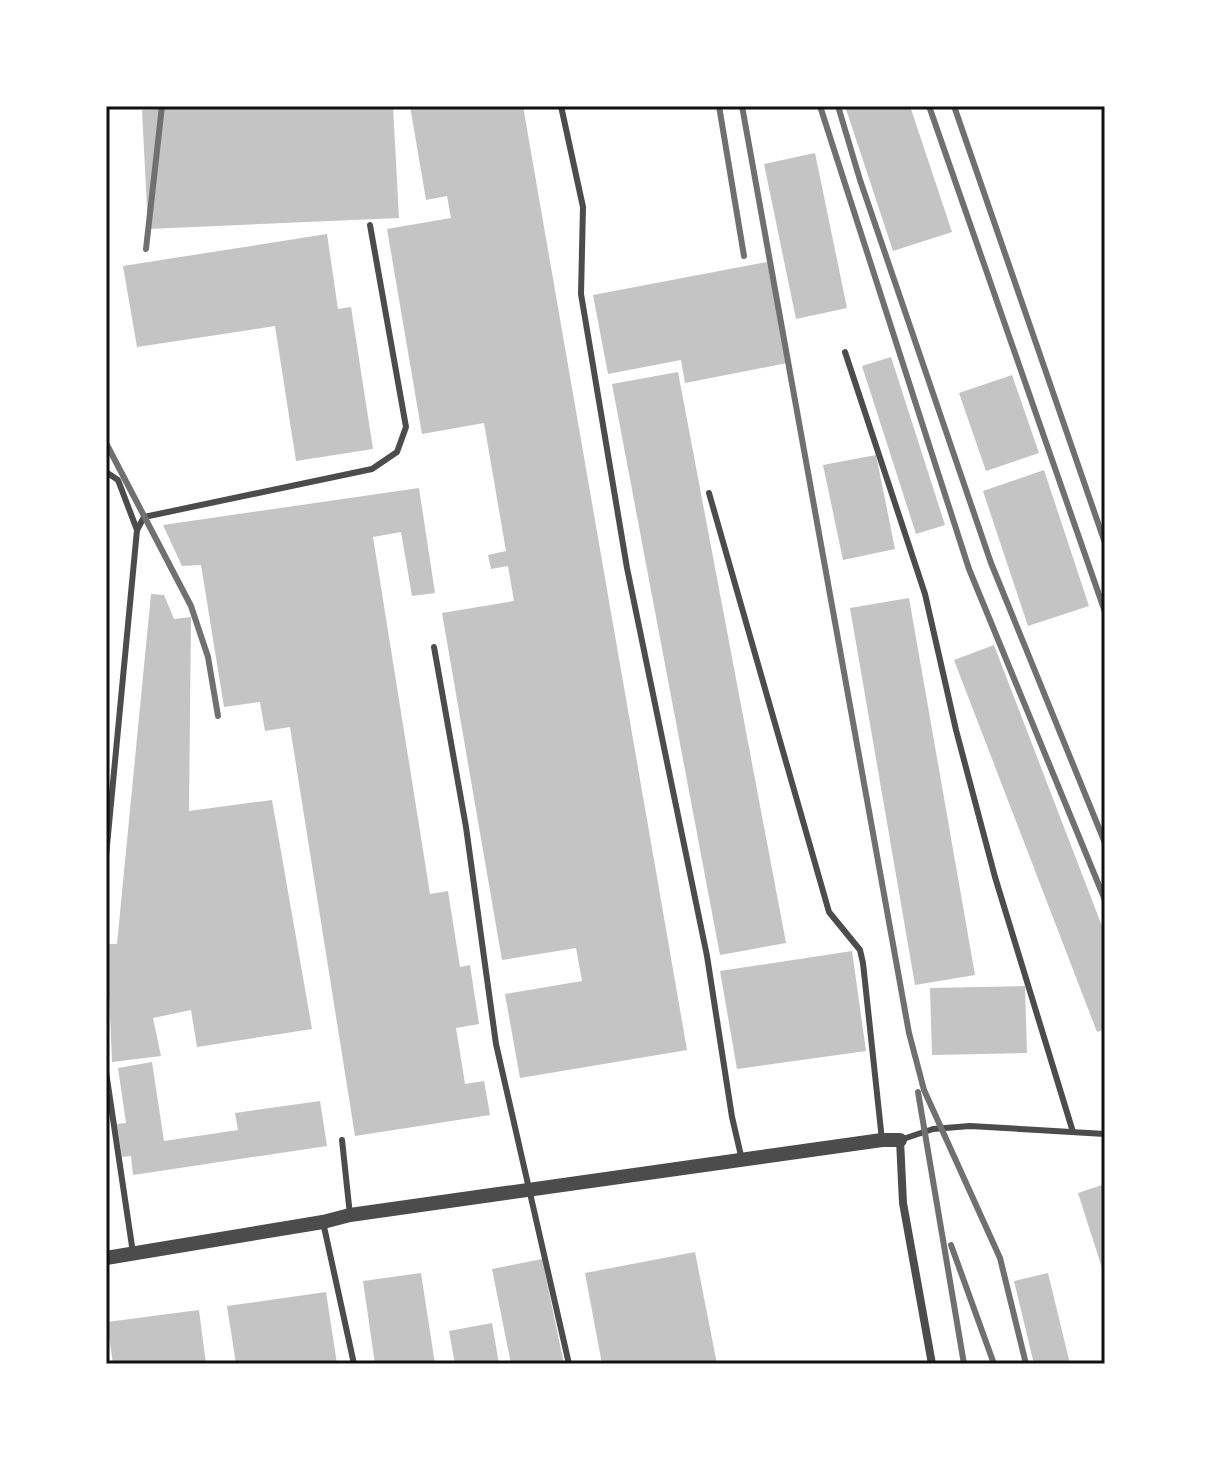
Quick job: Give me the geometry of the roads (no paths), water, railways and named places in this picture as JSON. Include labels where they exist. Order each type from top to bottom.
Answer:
[{"type":"street","points":[[106,1258],[350,1215],[882,1140],[900,1140],[903,1203],[932,1364]]},
{"type":"lane","points":[[561,106],[583,207],[581,294],[627,568],[707,956],[732,1117],[742,1160]]},
{"type":"lane","points":[[106,856],[137,530],[144,517],[372,469],[397,452],[406,427],[370,225]]},
{"type":"lane","points":[[845,352],[925,594],[956,730],[995,877],[1073,1132]]},
{"type":"lane","points":[[106,472],[118,480],[137,530]]},
{"type":"lane","points":[[709,493],[829,912],[860,950],[882,1140]]},
{"type":"lane","points":[[434,647],[466,827],[496,1044],[569,1364]]},
{"type":"lane","points":[[106,1072],[133,1253]]},
{"type":"lane","points":[[900,1140],[933,1129],[970,1126],[1105,1134]]},
{"type":"lane","points":[[342,1140],[350,1215]]},
{"type":"lane","points":[[323,1222],[354,1364]]},
{"type":"railway","points":[[146,249],[162,106]]},
{"type":"railway","points":[[719,106],[744,256]]},
{"type":"railway","points":[[742,106],[909,1033],[924,1090],[1000,1258],[1026,1364]]},
{"type":"railway","points":[[820,106],[969,569],[1105,900]]},
{"type":"railway","points":[[838,106],[860,180],[991,563],[1105,843]]},
{"type":"railway","points":[[929,106],[1105,612]]},
{"type":"railway","points":[[954,106],[1105,543]]},
{"type":"railway","points":[[106,443],[191,606],[208,657],[218,716]]},
{"type":"railway","points":[[918,1092],[964,1364]]},
{"type":"railway","points":[[951,1245],[994,1364]]}]
